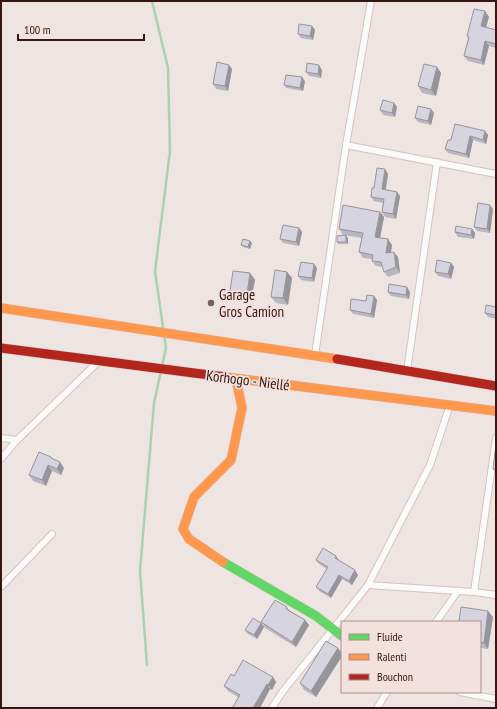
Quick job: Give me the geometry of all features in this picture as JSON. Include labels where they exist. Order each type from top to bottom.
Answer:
[{"type":"street","points":[[315,355],[346,146],[371,1]]},
{"type":"street","points":[[346,146],[496,174]]},
{"type":"street","points":[[407,370],[437,162]]},
{"type":"street","points":[[1,308],[315,355],[496,386]]},
{"type":"street","name":"Korhogo - Niellé","points":[[1,348],[496,412]]},
{"type":"street","points":[[1,459],[17,440],[99,361]]},
{"type":"street","points":[[236,379],[242,408],[231,460],[194,497],[183,529],[189,539],[225,563],[316,616],[341,635]]},
{"type":"street","points":[[272,708],[283,691],[368,585],[430,465],[450,405]]},
{"type":"street","points":[[1,438],[17,440]]},
{"type":"street","points":[[474,592],[496,438]]},
{"type":"street","points":[[1,587],[52,534]]},
{"type":"street","points":[[368,585],[474,592],[496,595]]},
{"type":"street","points":[[437,621],[458,591]]},
{"type":"street","points":[[377,708],[386,693]]},
{"type":"street","points":[[465,693],[496,699]]},
{"type":"building","points":[[474,9],[485,11],[481,26],[496,30],[496,44],[485,41],[481,60],[464,56],[469,37],[467,36]]},
{"type":"building","points":[[299,24],[312,26],[310,36],[298,34]]},
{"type":"building","points":[[217,62],[229,65],[225,86],[213,84]]},
{"type":"building","points":[[307,63],[319,65],[318,74],[306,72]]},
{"type":"building","points":[[424,64],[437,67],[431,90],[418,86]]},
{"type":"building","points":[[286,75],[302,77],[300,88],[284,85]]},
{"type":"building","points":[[383,100],[394,103],[392,113],[380,110]]},
{"type":"building","points":[[418,106],[431,109],[428,121],[415,118]]},
{"type":"building","points":[[455,124],[485,131],[483,140],[470,136],[466,154],[445,149],[448,140],[451,140]]},
{"type":"building","points":[[377,168],[385,169],[382,189],[397,192],[393,214],[382,212],[384,199],[371,197]]},
{"type":"building","points":[[478,203],[490,205],[487,229],[474,227]]},
{"type":"building","points":[[343,205],[380,212],[375,237],[388,239],[386,253],[394,252],[396,267],[384,272],[381,262],[372,261],[373,255],[359,252],[363,233],[339,229]]},
{"type":"building","points":[[283,225],[299,228],[296,242],[280,239]]},
{"type":"building","points":[[456,226],[472,229],[471,235],[455,232]]},
{"type":"building","points":[[346,235],[346,242],[337,242],[337,236]]},
{"type":"building","points":[[243,239],[250,241],[248,247],[241,245]]},
{"type":"building","points":[[437,260],[451,263],[448,274],[435,272]]},
{"type":"building","points":[[301,262],[314,264],[312,278],[298,276]]},
{"type":"building","points":[[275,270],[287,272],[283,298],[271,297]]},
{"type":"building","points":[[233,271],[250,273],[247,294],[230,291]]},
{"type":"building","points":[[389,284],[407,287],[406,295],[388,292]]},
{"type":"building","points":[[367,295],[374,296],[371,314],[350,310],[351,299],[366,301]]},
{"type":"building","points":[[486,305],[496,307],[496,315],[485,313]]},
{"type":"building","points":[[496,444],[496,469],[493,469]]},
{"type":"building","points":[[39,452],[60,462],[57,469],[48,465],[42,480],[29,475]]},
{"type":"building","points":[[323,548],[336,556],[335,558],[355,570],[349,581],[339,575],[328,594],[316,587],[328,567],[316,560]]},
{"type":"building","points":[[275,600],[287,607],[286,609],[305,620],[292,642],[261,622]]},
{"type":"building","points":[[461,607],[488,611],[484,643],[481,642],[481,621],[459,621]]},
{"type":"building","points":[[253,618],[261,623],[254,635],[245,630]]},
{"type":"building","points":[[326,641],[338,648],[311,691],[300,683]]},
{"type":"building","points":[[243,660],[273,677],[268,685],[267,684],[253,708],[234,708],[233,707],[240,695],[224,686],[231,674],[234,676]]},
{"type":"waterway","points":[[152,1],[168,68],[170,151],[155,271],[166,348],[162,366]]},
{"type":"waterway","points":[[147,665],[140,571],[154,403],[161,371]]},
{"type":"traffic: fast","points":[[223,562],[316,616],[341,635]]},
{"type":"traffic: slow","points":[[1,308],[337,359]]},
{"type":"traffic: slow","points":[[225,377],[496,411]]},
{"type":"traffic: slow","points":[[223,562],[189,539],[183,529],[194,497],[231,460],[242,408],[236,379]]},
{"type":"traffic: jam","points":[[1,348],[225,377]]},
{"type":"traffic: jam","points":[[337,359],[496,386]]},
{"type":"place","name":"Garage Gros Camion","points":[[211,303]]}]
